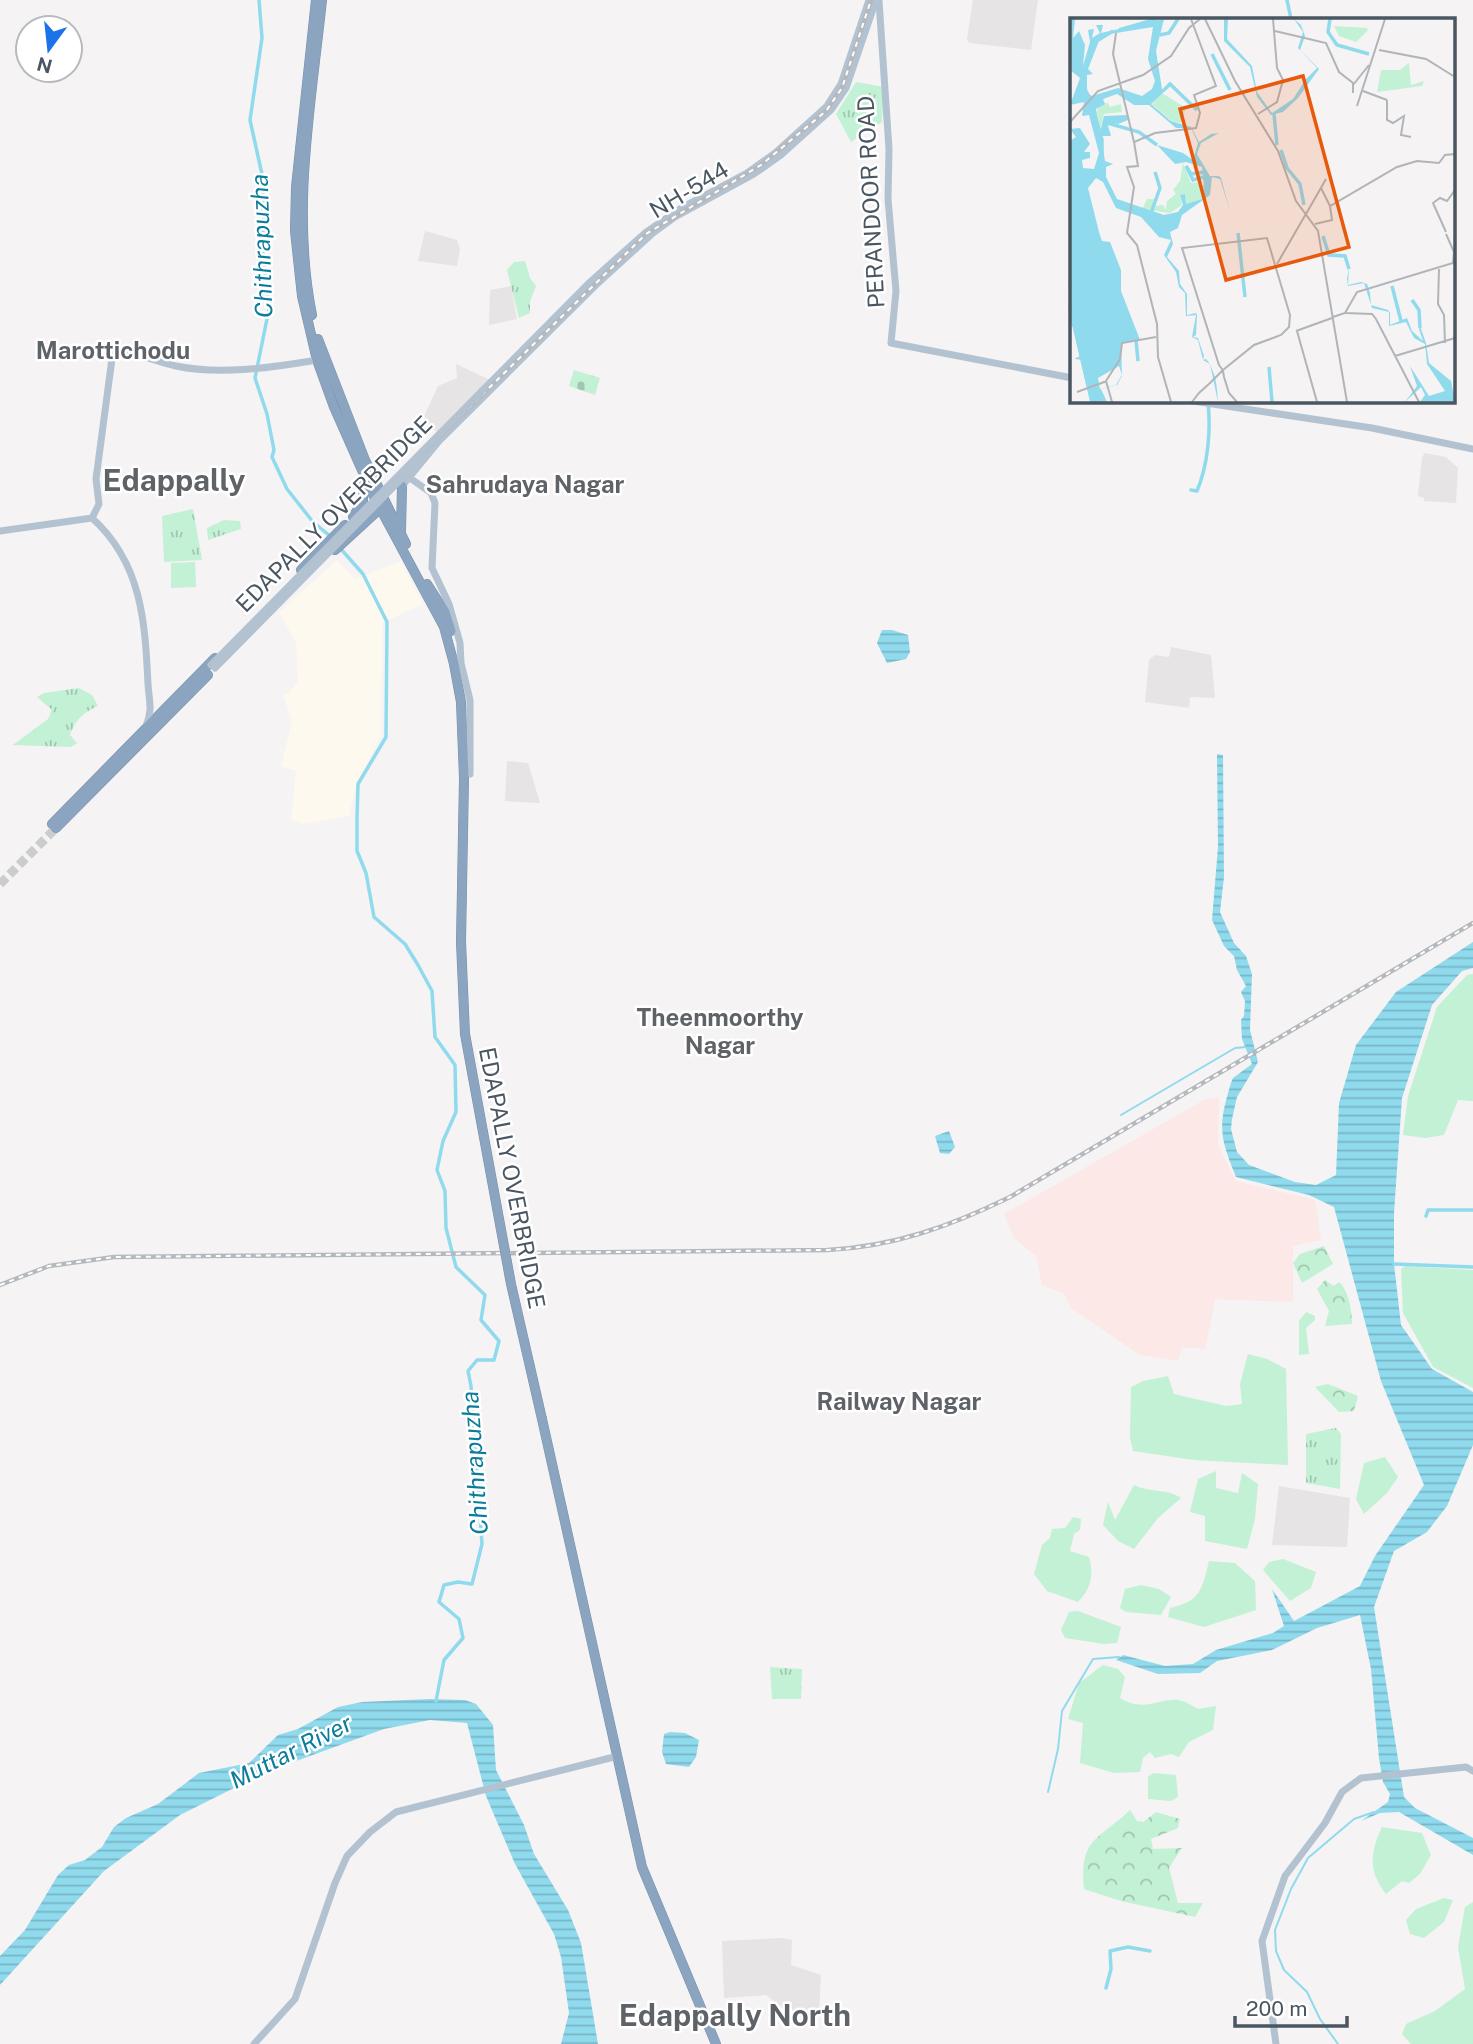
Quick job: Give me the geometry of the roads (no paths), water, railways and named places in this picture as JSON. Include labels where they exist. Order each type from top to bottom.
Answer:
[{"type":"highway","points":[[316,0],[305,70],[302,212],[324,362],[398,535],[444,627],[457,675],[467,773]]},
{"type":"highway","points":[[322,0],[295,231],[302,296],[317,360],[362,468],[380,489]]},
{"type":"highway","points":[[353,517],[360,509],[364,495],[362,468]]},
{"type":"highway","points":[[398,535],[402,486]]},
{"type":"highway","points":[[380,489],[213,667],[168,705],[54,826],[213,667],[384,504]]},
{"type":"highway","points":[[368,519],[380,519],[398,535],[445,612],[460,664],[465,707],[467,773]]},
{"type":"highway","name":"EDAPALLY OVERBRIDGE","points":[[467,773],[461,942],[465,1034],[511,1284],[642,1867],[716,2044]]},
{"type":"main road","name":"NH-544","points":[[486,391],[624,251],[683,207],[724,188],[775,153],[832,100],[845,74],[869,0]]},
{"type":"main road","name":"NH-544","points":[[557,319],[653,233],[675,217],[781,155],[831,110],[846,88],[878,0]]},
{"type":"main road","name":"PERANDOOR ROAD","points":[[878,0],[889,149],[888,199],[897,305],[891,343],[1070,377]]},
{"type":"main road","points":[[92,518],[99,502],[96,479],[113,351],[128,352],[174,366],[261,370],[312,361]]},
{"type":"main road","points":[[402,486],[486,391]]},
{"type":"main road","points":[[380,489],[486,391]]},
{"type":"main road","name":"EDAPALLY OVERBRIDGE","points":[[213,667],[486,391]]},
{"type":"main road","points":[[1202,402],[1372,428],[1473,449]]},
{"type":"main road","points":[[410,478],[430,493],[433,499],[432,568],[457,629],[460,664]]},
{"type":"main road","points":[[0,531],[92,518]]},
{"type":"main road","points":[[92,518],[116,542],[131,576],[146,628],[148,685],[152,700],[151,714],[140,734]]},
{"type":"main road","points":[[152,700],[163,708],[168,705]]},
{"type":"main road","points":[[254,2044],[296,1999],[335,1883],[347,1856],[370,1832],[396,1812],[618,1756]]},
{"type":"main road","points":[[1276,2044],[1262,1941],[1286,1876],[1346,1788],[1358,1779],[1378,1776],[1466,1767],[1473,1771]]},
{"type":"water","points":[[882,630],[908,635],[910,652],[906,659],[887,663],[877,643]]},
{"type":"water","points":[[1217,754],[1223,755],[1224,877],[1220,912],[1234,943],[1246,956],[1252,974],[1250,1030],[1258,1062],[1237,1097],[1231,1129],[1237,1152],[1249,1165],[1295,1182],[1316,1185],[1336,1175],[1339,1103],[1356,1045],[1396,992],[1473,942],[1473,968],[1462,971],[1432,1005],[1402,1098],[1394,1213],[1394,1264],[1401,1325],[1432,1369],[1473,1392],[1473,1445],[1447,1506],[1427,1532],[1394,1551],[1374,1607],[1404,1797],[1415,1808],[1473,1838],[1473,1855],[1399,1812],[1380,1813],[1361,1821],[1388,1802],[1390,1794],[1383,1782],[1371,1669],[1360,1615],[1317,1628],[1272,1650],[1217,1661],[1200,1673],[1158,1674],[1116,1660],[1123,1655],[1165,1666],[1193,1664],[1216,1650],[1273,1633],[1284,1626],[1272,1589],[1294,1621],[1360,1586],[1375,1556],[1424,1485],[1381,1381],[1334,1207],[1309,1195],[1236,1177],[1226,1151],[1222,1121],[1231,1083],[1233,1078],[1252,1064],[1242,1039],[1241,1020],[1244,1016],[1245,1001],[1241,992],[1246,986],[1237,970],[1234,956],[1224,946],[1212,920],[1218,847]]},
{"type":"water","points":[[949,1131],[955,1147],[949,1154],[940,1153],[935,1136]]},
{"type":"water","name":"Muttar River","points":[[465,1700],[476,1704],[493,1725],[496,1770],[524,1825],[534,1854],[568,1910],[581,1943],[598,2044],[561,2044],[569,2013],[561,1957],[554,1934],[515,1864],[486,1796],[467,1723],[430,1720],[384,1729],[266,1772],[180,1815],[104,1871],[0,1985],[0,1956],[25,1930],[58,1875],[69,1865],[85,1860],[102,1847],[114,1827],[126,1818],[158,1804],[199,1773],[249,1763],[278,1735],[298,1729],[338,1707],[362,1702]]},
{"type":"water","points":[[685,1733],[699,1740],[696,1757],[689,1767],[666,1764],[662,1752],[664,1734]]},
{"type":"waterway","name":"Chithrapuzha","points":[[259,0],[262,38],[250,120],[263,179],[263,256],[269,309],[255,378],[267,414],[274,450],[272,457],[287,489],[313,522],[330,536]]},
{"type":"waterway","points":[[1287,0],[1291,18]]},
{"type":"waterway","points":[[1191,490],[1197,491],[1206,459],[1209,436],[1208,402]]},
{"type":"waterway","name":"Chithrapuzha","points":[[340,548],[363,574],[387,622],[386,737],[358,784],[357,851],[366,873],[374,917],[405,944],[418,965],[432,991],[435,1037],[455,1065],[456,1112],[443,1141],[437,1170],[445,1191],[446,1228],[456,1267],[485,1295],[481,1320],[499,1341],[494,1360],[477,1360],[468,1371],[482,1544],[472,1584],[458,1582],[444,1585],[439,1602],[459,1619],[463,1638],[444,1660],[436,1701]]},
{"type":"waterway","points":[[1121,1115],[1235,1048],[1246,1047]]},
{"type":"waterway","points":[[1426,1216],[1428,1210],[1473,1210]]},
{"type":"waterway","points":[[1394,1264],[1473,1267]]},
{"type":"waterway","points":[[1048,1792],[1058,1749],[1062,1711],[1093,1659],[1119,1657]]},
{"type":"waterway","points":[[1338,2044],[1320,2019],[1307,1992],[1284,1970],[1276,1951],[1275,1930],[1291,1889],[1308,1858],[1354,1819],[1374,1812]]},
{"type":"waterway","points":[[1106,1988],[1111,1969],[1110,1951],[1128,1947],[1150,1951]]},
{"type":"tunnel","points":[[0,884],[56,828]]},
{"type":"railway","points":[[339,535],[646,234],[761,165],[826,111],[842,88],[871,0]]},
{"type":"railway","points":[[0,1285],[49,1266],[114,1257],[827,1250],[898,1240],[944,1226],[1010,1197],[1473,923]]},
{"type":"district","name":"Marottichodu","points":[[113,351]]},
{"type":"district","name":"Edappally","points":[[174,481]]},
{"type":"district","name":"Sahrudaya Nagar","points":[[525,485]]},
{"type":"district","name":"Theenmoorthy Nagar","points":[[720,1032]]},
{"type":"district","name":"Railway Nagar","points":[[899,1402]]},
{"type":"district","name":"Edappally North","points":[[735,2016]]}]
